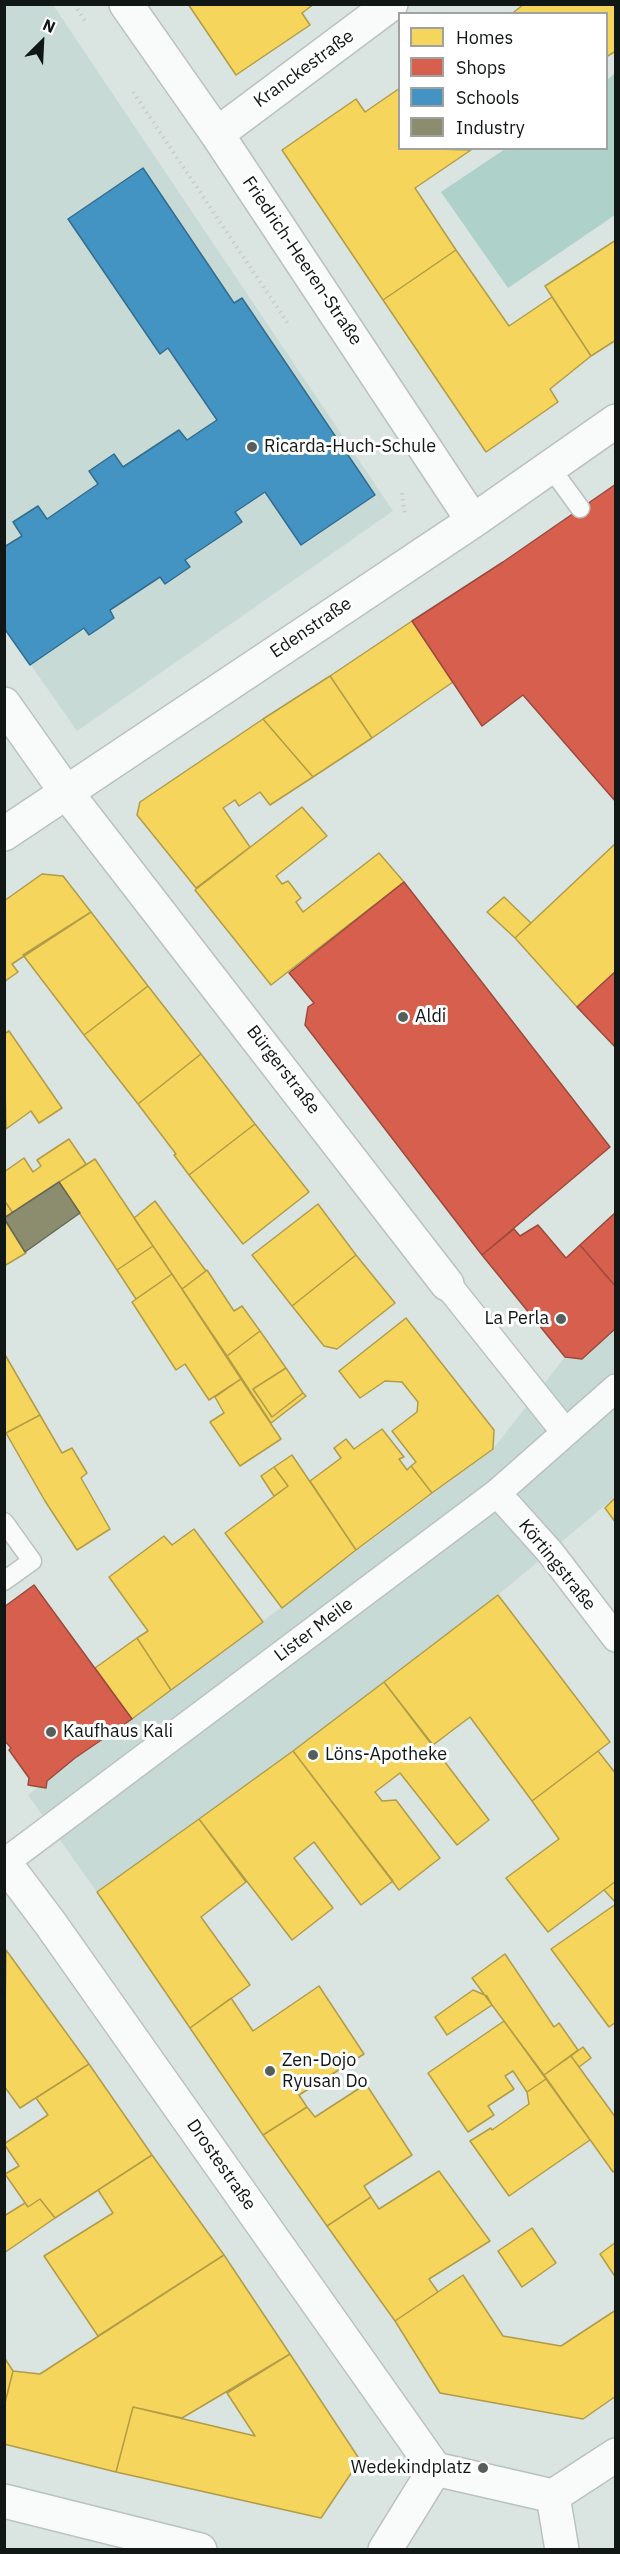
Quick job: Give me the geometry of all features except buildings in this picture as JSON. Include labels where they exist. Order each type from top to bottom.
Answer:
[{"type":"street","name":"Friedrich-Heeren-Straße","points":[[126,4],[217,134],[473,520]]},
{"type":"street","name":"Kranckestraße","points":[[217,134],[391,4]]},
{"type":"street","name":"Edenstraße","points":[[4,834],[473,520],[615,420]]},
{"type":"street","name":"Bürgerstraße","points":[[4,704],[66,792],[447,1284],[566,1432]]},
{"type":"street","name":"Lister Meile","points":[[5,1863],[497,1493],[615,1388]]},
{"type":"street","name":"Körtingstraße","points":[[497,1493],[550,1552],[615,1638]]},
{"type":"street","name":"Drostestraße","points":[[5,1863],[70,1950],[435,2469]]},
{"type":"street","points":[[385,2550],[435,2469],[553,2496],[615,2455]]},
{"type":"street","points":[[553,2496],[562,2550]]},
{"type":"street","points":[[4,2501],[200,2550]]},
{"type":"lane","points":[[550,467],[580,508]]},
{"type":"lane","points":[[4,1522],[32,1561],[4,1581]]},
{"type":"path","points":[[74,4],[87,24]]},
{"type":"path","points":[[128,84],[295,333]]},
{"type":"path","points":[[402,492],[404,515],[425,552]]},
{"type":"shaded area","name":"Ricarda-Huch-Schule","points":[[4,5],[53,5],[393,511],[77,731],[5,628]]},
{"type":"shaded area","points":[[615,1328],[615,1497],[498,1595],[293,1751],[97,1892],[28,1795],[38,1787],[46,1788],[47,1781],[75,1758],[131,1720],[493,1449],[565,1357],[582,1359]]},
{"type":"green space","points":[[615,73],[615,215],[508,288],[441,192],[504,150],[608,150],[608,79]]},
{"type":"place","name":"Ricarda-Huch-Schule","points":[[252,447]]},
{"type":"place","name":"Aldi","points":[[403,1017]]},
{"type":"place","name":"La Perla","points":[[561,1319]]},
{"type":"place","name":"Kaufhaus Kali","points":[[51,1732]]},
{"type":"place","name":"Löns-Apotheke","points":[[313,1755]]},
{"type":"place","name":"Zen-Dojo Ryusan Do","points":[[270,2071]]},
{"type":"place","name":"Wedekindplatz","points":[[483,2468]]}]
